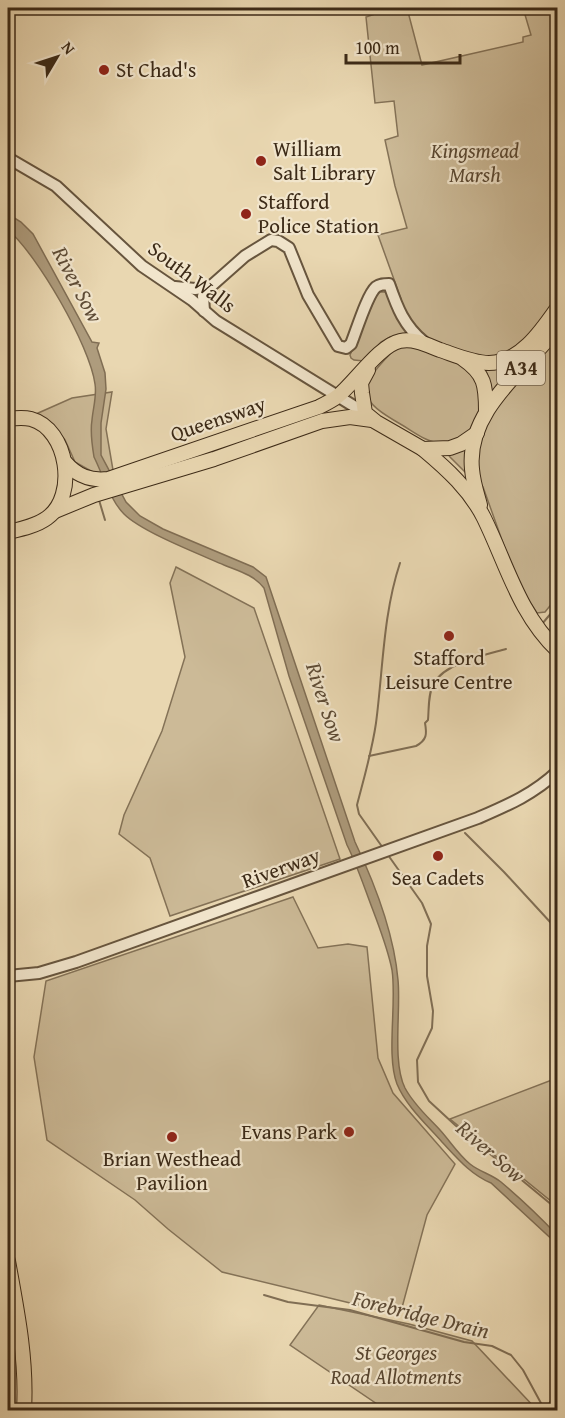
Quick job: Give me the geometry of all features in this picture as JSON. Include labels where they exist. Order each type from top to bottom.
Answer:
[{"type":"highway","name":"Queensway","points":[[8,532],[40,522],[55,511],[131,478],[318,407],[338,396],[391,344],[412,341],[489,363],[509,359],[529,343],[558,307]]},
{"type":"highway","name":"Queensway","points":[[483,516],[473,480],[471,459],[477,433],[486,411],[558,327]]},
{"type":"highway","name":"Queensway","points":[[459,356],[475,369],[484,382],[486,411]]},
{"type":"highway","name":"Queensway","points":[[368,416],[361,383],[374,360]]},
{"type":"highway","name":"Queensway","points":[[65,462],[73,471],[92,479],[131,478],[214,459],[330,419],[368,416],[423,449],[454,476],[483,516]]},
{"type":"highway","points":[[8,419],[32,420],[49,431],[56,442],[65,462],[65,488],[55,511]]},
{"type":"highway","points":[[423,449],[445,448],[461,444],[477,433]]},
{"type":"highway","points":[[483,516],[524,607],[537,630],[558,651]]},
{"type":"highway","points":[[8,1261],[22,1345],[24,1410]]},
{"type":"street","name":"South Walls","points":[[8,158],[56,186],[142,266],[192,300],[204,312],[368,416]]},
{"type":"street","points":[[204,312],[203,296],[210,287],[245,256],[271,240],[278,241],[289,248],[308,295],[338,346],[346,348],[351,344],[371,294],[377,287],[389,284],[407,326],[427,345]]},
{"type":"street","points":[[172,286],[184,289],[210,287]]},
{"type":"street","name":"Riverway","points":[[8,976],[39,973],[76,962],[396,847],[513,803],[537,789],[558,771]]},
{"type":"street","points":[[552,1410],[558,1402]]},
{"type":"green space","name":"Kingsmead Marsh","points":[[393,8],[407,8],[422,65],[523,42],[523,37],[531,35],[523,8],[557,8],[558,596],[545,612],[537,613],[517,582],[483,487],[450,457],[440,443],[416,434],[387,416],[370,401],[366,394],[371,376],[391,353],[390,337],[381,342],[364,361],[354,360],[350,355],[377,294],[386,292],[391,302],[401,299],[378,235],[407,228],[385,140],[398,136],[394,101],[375,103],[366,17]]},
{"type":"green space","points":[[112,392],[106,429],[113,470],[98,475],[75,462],[65,440],[52,425],[36,414],[72,398]]},
{"type":"green space","points":[[176,567],[254,608],[340,859],[170,916],[150,858],[119,834],[124,815],[162,731],[185,657],[170,583]]},
{"type":"green space","points":[[293,897],[318,948],[348,944],[367,947],[378,1058],[393,1093],[455,1164],[427,1215],[400,1315],[222,1272],[135,1200],[47,1140],[34,1057],[46,981]]},
{"type":"green space","points":[[558,1078],[557,1206],[450,1119]]},
{"type":"green space","name":"St Georges Road Allotments","points":[[319,1305],[409,1324],[472,1341],[537,1410],[386,1410],[290,1345]]},
{"type":"shaded area","points":[[8,214],[21,222],[33,234],[92,342],[99,343],[97,348],[105,373],[106,389],[101,423],[101,455],[126,502],[140,516],[163,529],[253,567],[266,577],[355,842],[370,875],[388,927],[398,980],[398,1050],[401,1077],[405,1088],[462,1156],[474,1167],[501,1182],[523,1201],[557,1235],[557,1244],[491,1183],[471,1171],[459,1160],[417,1115],[401,1092],[392,1059],[393,983],[388,955],[347,845],[289,676],[264,588],[246,574],[186,549],[144,528],[132,521],[119,508],[94,457],[91,429],[95,384],[91,367],[73,325],[47,279],[20,242],[8,230]]},
{"type":"waterway","points":[[99,500],[105,520]]},
{"type":"waterway","points":[[383,848],[359,814],[357,805],[374,733],[390,602],[400,563]]},
{"type":"waterway","points":[[542,624],[558,605]]},
{"type":"waterway","points":[[369,756],[420,744],[425,736],[431,691],[439,676],[456,665],[506,649]]},
{"type":"waterway","points":[[465,833],[551,923],[558,939]]},
{"type":"waterway","name":"River Sow","points":[[388,855],[422,903],[431,924],[427,946],[427,976],[433,1011],[432,1028],[417,1060],[418,1082],[429,1101],[455,1125],[558,1210]]},
{"type":"waterway","name":"Forebridge Drain","points":[[264,1295],[288,1302],[350,1310],[464,1342],[492,1346],[511,1355],[523,1370],[542,1405]]},
{"type":"place","name":"St Chad's","points":[[104,70]]},
{"type":"place","name":"William Salt Library","points":[[261,161]]},
{"type":"place","name":"Stafford Police Station","points":[[246,214]]},
{"type":"place","name":"Stafford Leisure Centre","points":[[449,636]]},
{"type":"place","name":"Sea Cadets","points":[[438,856]]},
{"type":"place","name":"Evans Park","points":[[349,1132]]},
{"type":"place","name":"Brian Westhead Pavilion","points":[[172,1137]]}]
